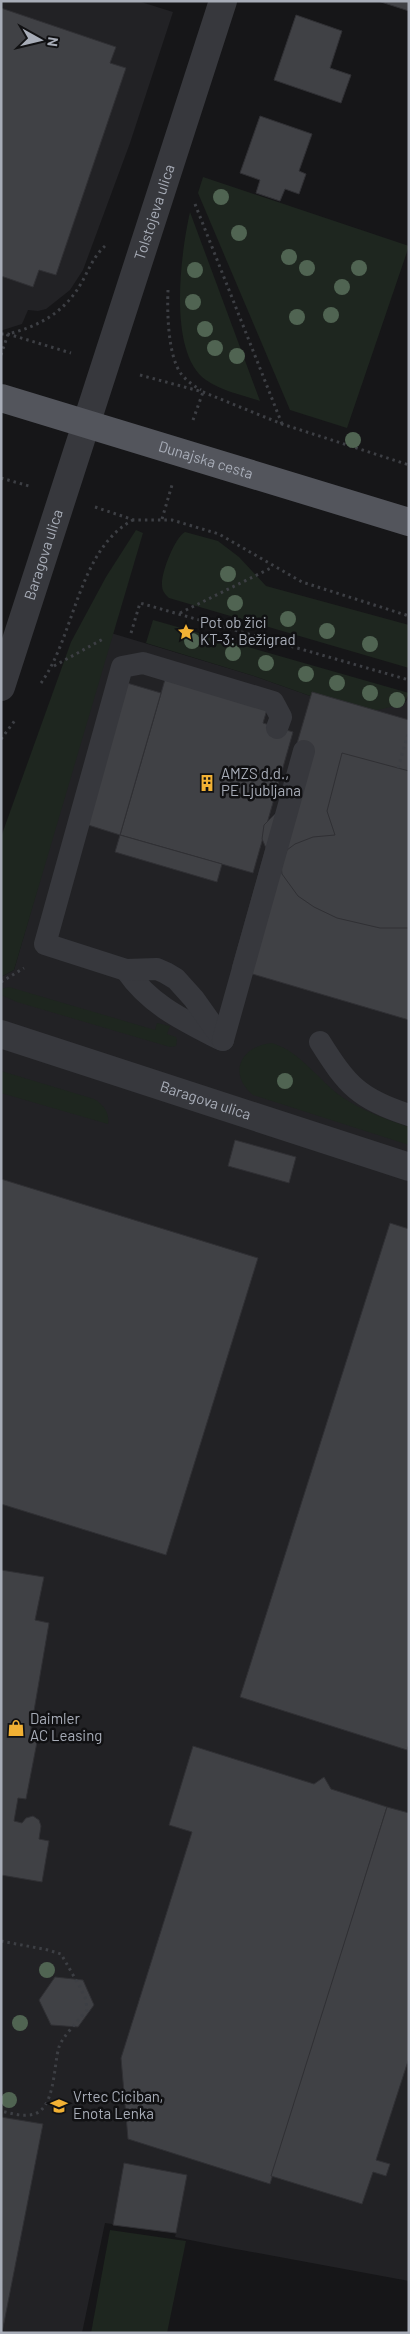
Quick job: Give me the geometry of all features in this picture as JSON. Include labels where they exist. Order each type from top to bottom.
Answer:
[{"type":"main road","name":"Dunajska cesta","points":[[1,398],[409,522]]},
{"type":"street","name":"Tolstojeva ulica","points":[[86,424],[223,1]]},
{"type":"street","name":"Baragova ulica","points":[[1,687],[86,424]]},
{"type":"street","name":"Baragova ulica","points":[[1,1034],[409,1167]]},
{"type":"lane","points":[[223,1040],[194,999],[176,979],[166,973],[157,969],[126,970],[45,944],[122,667],[143,663],[273,702],[281,717],[277,728]]},
{"type":"lane","points":[[223,1040],[304,751]]},
{"type":"lane","points":[[126,970],[137,986],[149,998],[186,1022],[223,1040]]},
{"type":"lane","points":[[320,1042],[342,1076],[356,1090],[387,1108],[409,1115]]},
{"type":"path","points":[[171,158],[194,202],[282,424]]},
{"type":"path","points":[[1,334],[28,329],[57,313],[68,303],[77,290],[98,253],[111,241]]},
{"type":"path","points":[[168,286],[172,350],[177,367],[182,376],[203,392]]},
{"type":"path","points":[[8,334],[43,344]]},
{"type":"path","points":[[1,355],[8,334]]},
{"type":"path","points":[[162,381],[203,392],[282,424],[409,465]]},
{"type":"path","points":[[198,407],[203,392]]},
{"type":"path","points":[[1,478],[17,482]]},
{"type":"path","points":[[162,519],[166,502]]},
{"type":"path","points":[[114,513],[134,520],[162,519],[184,522],[219,534],[302,582],[324,591],[409,616]]},
{"type":"path","points":[[106,637],[53,666],[92,566],[120,527],[134,520]]},
{"type":"path","points":[[180,614],[274,567]]},
{"type":"path","points":[[140,602],[409,680]]},
{"type":"path","points":[[398,768],[409,731]]},
{"type":"path","points":[[1,1941],[60,1954],[83,1994],[87,2010],[59,2046],[50,2095],[45,2107],[30,2116],[1,2111]]},
{"type":"shaded area","points":[[1,1],[138,1],[173,12],[130,143],[83,270],[70,290],[46,309],[38,311],[28,310],[22,324],[3,330],[1,330]]},
{"type":"shaded area","points":[[203,177],[409,246],[347,428],[290,410],[198,193]]},
{"type":"shaded area","points":[[190,212],[260,401],[225,390],[206,380],[194,367],[186,348],[181,326],[180,301],[183,251]]},
{"type":"shaded area","points":[[136,530],[143,533],[14,970],[1,977],[1,837],[71,642],[106,577]]},
{"type":"shaded area","points":[[185,532],[218,541],[239,557],[266,586],[409,625],[409,668],[169,598],[162,587],[162,579],[169,556],[181,535]]},
{"type":"shaded area","points":[[153,620],[409,693],[404,704],[373,711],[347,709],[254,676],[146,643]]},
{"type":"shaded area","points":[[111,633],[254,676],[347,709],[404,704],[409,697],[409,2281],[175,2237],[176,2233],[105,2223],[82,2333],[1,2333],[1,977],[14,970]]},
{"type":"shaded area","points":[[9,987],[155,1030],[157,1023],[170,1026],[167,1034],[176,1037],[176,1046],[170,1047],[17,1002],[1,995],[1,989]]},
{"type":"shaded area","points":[[272,1043],[292,1053],[333,1090],[350,1102],[374,1114],[409,1127],[409,1145],[253,1095],[245,1087],[241,1078],[239,1070],[241,1062],[252,1049]]},
{"type":"shaded area","points":[[1,1071],[94,1099],[105,1109],[108,1116],[108,1124],[1,1093]]},
{"type":"shaded area","points":[[110,2230],[186,2241],[167,2333],[91,2333]]},
{"type":"building","points":[[378,1],[409,1],[409,11]]},
{"type":"building","points":[[1,8],[116,47],[110,63],[126,68],[56,275],[39,270],[33,287],[1,276]]},
{"type":"building","points":[[296,15],[342,31],[330,68],[351,75],[341,103],[274,80]]},
{"type":"building","points":[[260,116],[312,134],[299,171],[306,174],[299,194],[285,189],[280,201],[256,193],[260,180],[240,173]]},
{"type":"building","name":"AMZS d.d., PE Ljubljana","points":[[166,676],[268,706],[263,723],[293,732],[253,873],[120,835]]},
{"type":"building","points":[[127,683],[161,693],[120,835],[85,824]]},
{"type":"building","points":[[312,692],[409,720],[409,1020],[232,968],[266,848],[262,839],[264,825],[277,812]]},
{"type":"building","points":[[342,753],[409,771],[409,928],[380,928],[337,918],[314,907],[298,896],[282,874],[281,865],[287,850],[295,844],[313,837],[335,835],[327,811]]},
{"type":"building","points":[[120,835],[222,864],[217,882],[115,852]]},
{"type":"building","points":[[235,1140],[296,1157],[289,1183],[228,1166]]},
{"type":"building","points":[[1,1179],[258,1258],[166,1555],[1,1504]]},
{"type":"building","points":[[390,1223],[409,1229],[409,1744],[407,1750],[240,1697]]},
{"type":"building","name":"Daimler AC Leasing","points":[[1,1570],[44,1577],[35,1620],[49,1623],[29,1740],[37,1742],[26,1799],[18,1798],[14,1821],[22,1823],[26,1818],[33,1816],[39,1820],[41,1826],[39,1839],[49,1841],[42,1882],[1,1875]]},
{"type":"building","points":[[193,1746],[314,1784],[324,1777],[331,1789],[387,1807],[270,2184],[128,2139],[121,2058],[192,1832],[169,1825]]},
{"type":"building","points":[[387,1807],[409,1813],[409,2058],[376,2160],[390,2164],[386,2176],[373,2172],[362,2204],[271,2176]]},
{"type":"building","points":[[55,1977],[83,1980],[94,2005],[78,2027],[51,2025],[39,2000]]},
{"type":"building","points":[[1,2117],[43,2124],[2,2333],[1,2333]]},
{"type":"building","points":[[124,2163],[187,2175],[176,2233],[113,2225]]},
{"type":"place","name":"Pot ob žici KT-3: Bežigrad","points":[[186,632]]},
{"type":"place","name":"AMZS d.d., PE Ljubljana","points":[[207,783]]},
{"type":"place","name":"Daimler AC Leasing","points":[[16,1728]]},
{"type":"place","name":"Vrtec Ciciban, Enota Lenka","points":[[59,2106]]}]
